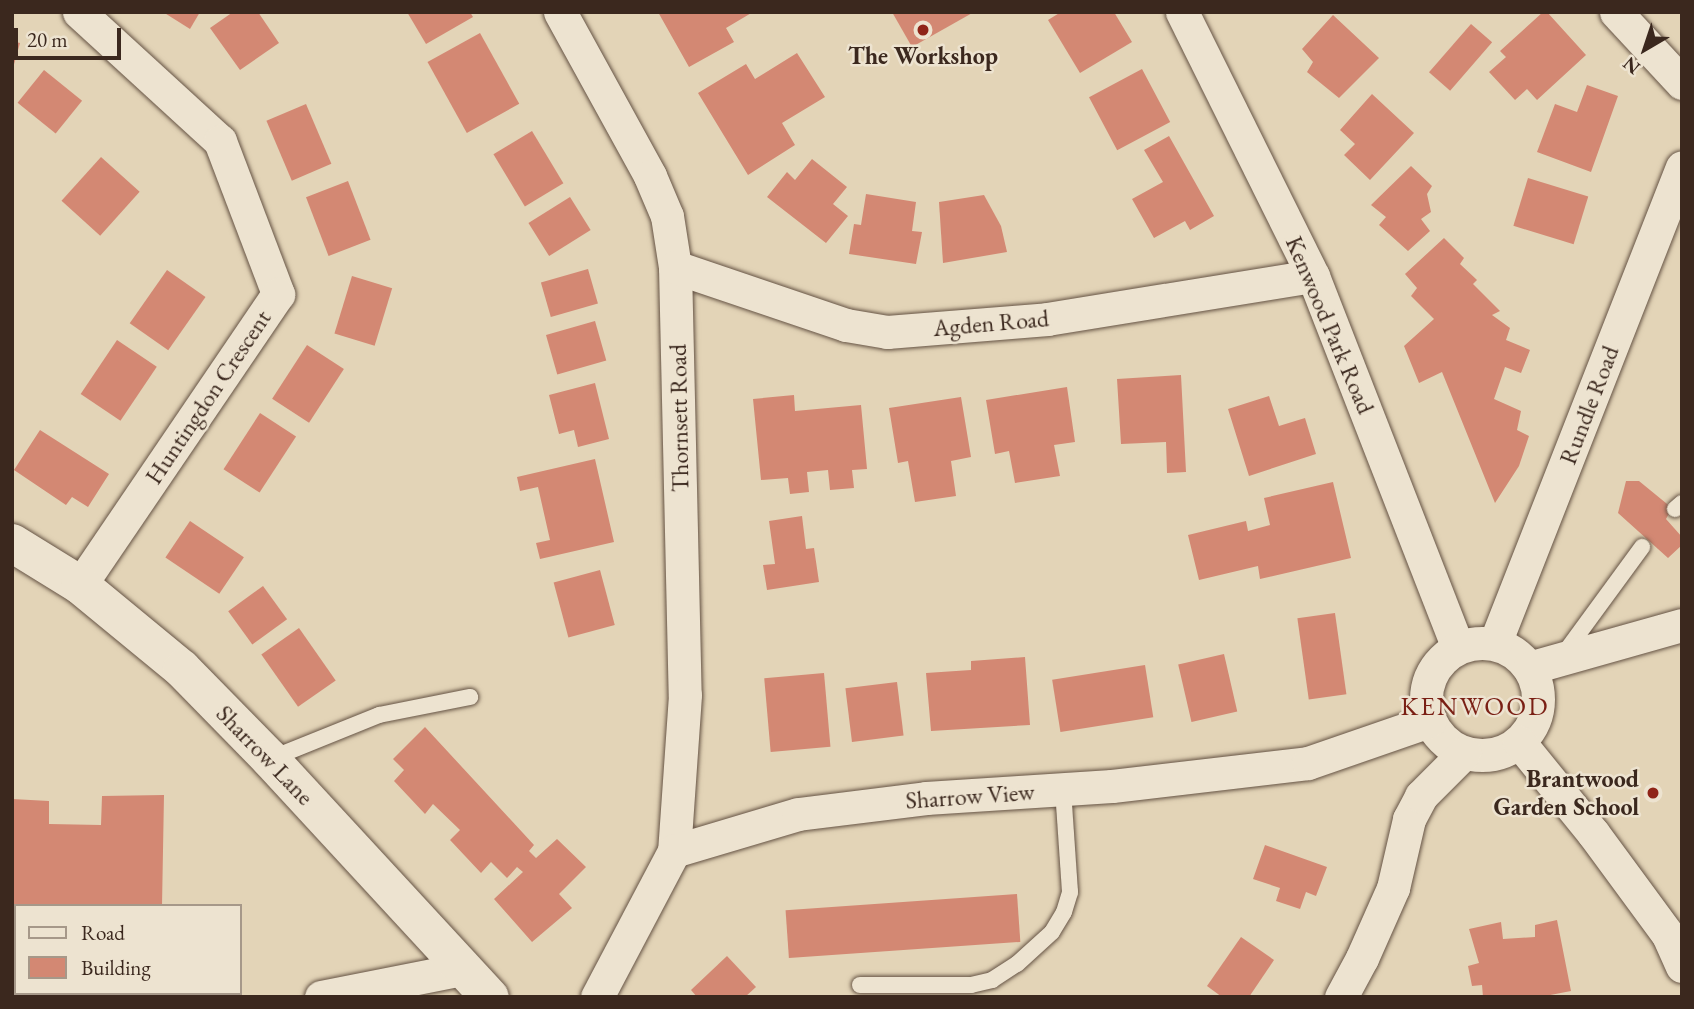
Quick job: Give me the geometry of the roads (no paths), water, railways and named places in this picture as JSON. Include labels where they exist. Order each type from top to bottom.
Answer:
[{"type":"street","name":"Huntingdon Crescent","points":[[79,12],[220,141],[278,295],[80,585]]},
{"type":"street","name":"Thornsett Road","points":[[560,12],[650,176],[667,216],[675,267],[685,695],[674,851]]},
{"type":"street","name":"Kenwood Park Road","points":[[1182,12],[1313,276],[1458,647]]},
{"type":"street","points":[[1616,12],[1682,83]]},
{"type":"street","name":"Rundle Road","points":[[1495,643],[1682,167]]},
{"type":"street","name":"Agden Road","points":[[675,267],[846,325],[887,332],[1047,319],[1313,276]]},
{"type":"street","name":"Sharrow Lane","points":[[12,543],[80,585],[182,669],[270,759],[490,997]]},
{"type":"street","points":[[1543,665],[1537,686],[1538,706],[1533,725],[1520,742],[1493,755],[1464,753],[1446,744],[1429,721],[1424,702],[1432,671],[1444,656],[1458,647],[1477,642],[1495,643],[1543,665],[1682,625]]},
{"type":"street","name":"Sharrow View","points":[[674,851],[798,814],[926,798],[1112,786],[1308,763],[1429,721]]},
{"type":"street","points":[[1520,742],[1593,833],[1668,935],[1682,966]]},
{"type":"street","points":[[1340,997],[1362,958],[1393,888],[1409,819],[1421,796],[1464,753]]},
{"type":"street","points":[[597,997],[674,851]]},
{"type":"street","points":[[321,997],[463,969]]},
{"type":"lane","points":[[1543,665],[1642,547]]},
{"type":"lane","points":[[270,759],[379,715],[470,697]]},
{"type":"lane","points":[[860,985],[971,985],[992,979],[1017,964],[1052,932],[1064,912],[1070,892],[1063,789]]},
{"type":"place","name":"The Workshop","points":[[923,30]]},
{"type":"place","name":"Brantwood Garden School","points":[[1653,793]]},
{"type":"district","name":"KENWOOD","points":[[1475,707]]}]
